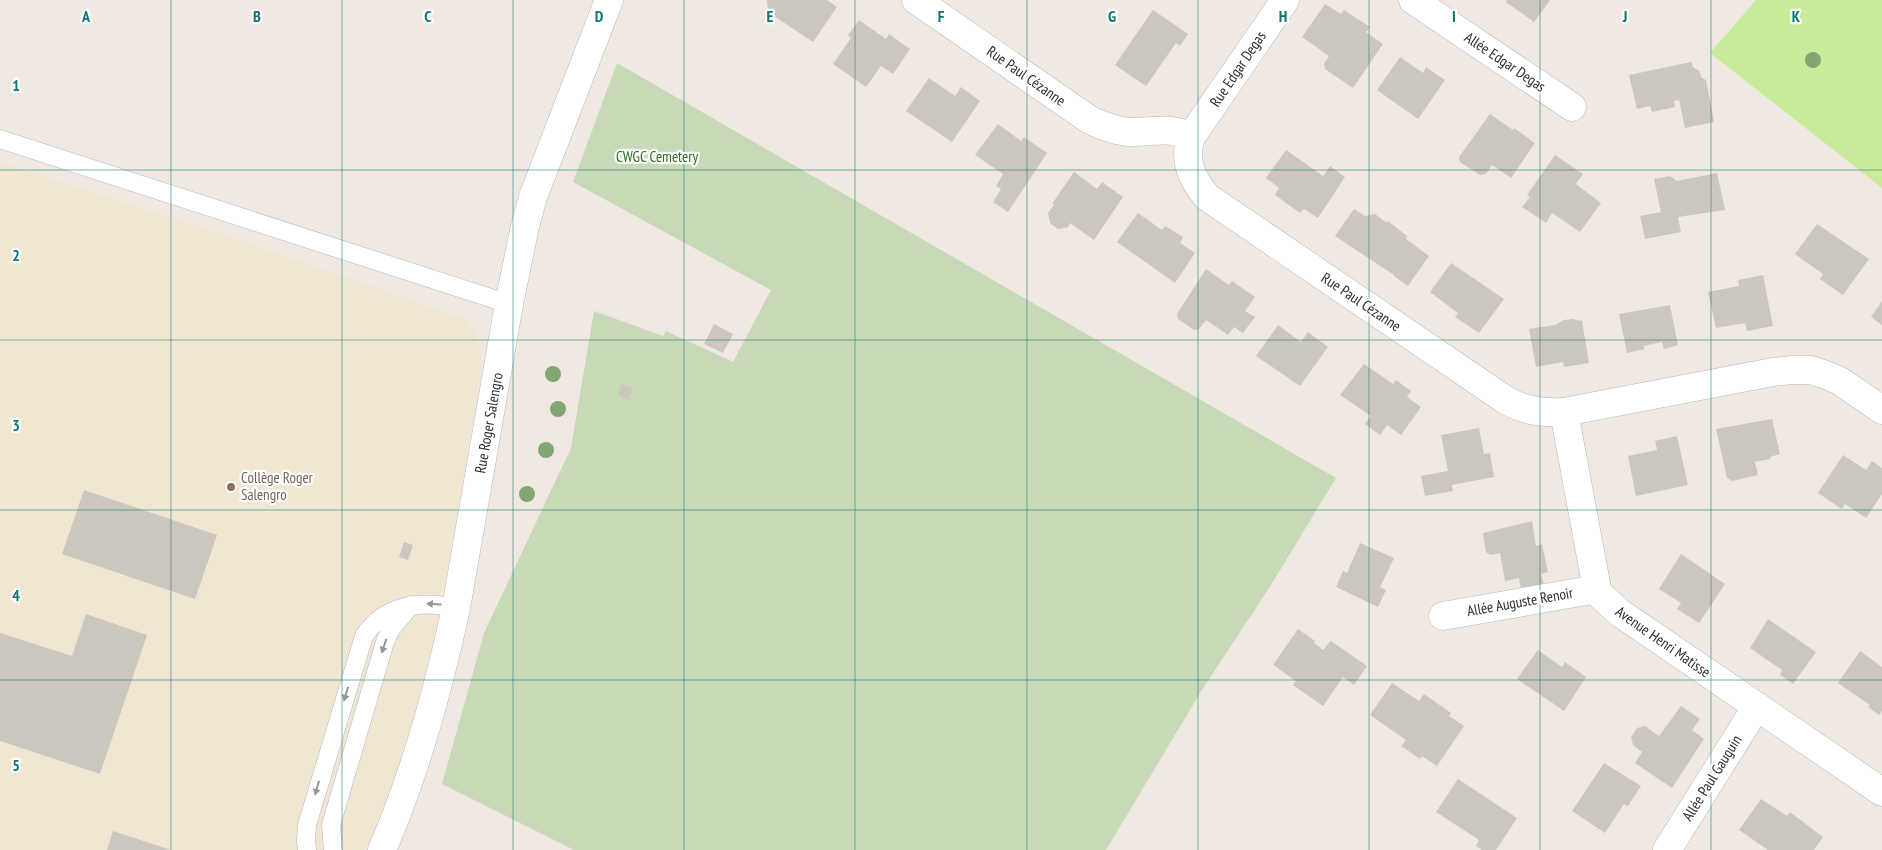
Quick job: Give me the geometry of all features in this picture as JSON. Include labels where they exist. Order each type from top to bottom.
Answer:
[{"type":"street","name":"Rue Roger Salengro","points":[[382,850],[423,741],[439,683],[456,608],[523,234],[533,197],[608,0]]},
{"type":"street","name":"Rue Paul Cézanne","points":[[917,0],[1090,120],[1117,131],[1180,131],[1191,137],[1187,156],[1189,167],[1193,178],[1207,197],[1507,402],[1532,412],[1564,412],[1773,372],[1811,370],[1840,381],[1882,410]]},
{"type":"street","name":"Rue Edgar Degas","points":[[1191,137],[1285,0]]},
{"type":"street","name":"Allée Edgar Degas","points":[[1413,0],[1572,107]]},
{"type":"street","name":"Avenue Henri Matisse","points":[[1564,412],[1597,588],[1601,596],[1620,614],[1882,792]]},
{"type":"street","name":"Allée Auguste Renoir","points":[[1443,616],[1597,588]]},
{"type":"street","name":"Allée Paul Gauguin","points":[[1667,850],[1757,706]]},
{"type":"lane","points":[[0,139],[509,304]]},
{"type":"lane","points":[[307,850],[307,825],[360,645],[369,628],[382,616],[398,608],[411,605],[433,604],[456,608]]},
{"type":"lane","points":[[333,850],[331,825],[385,642],[391,629],[411,605]]},
{"type":"shaded area","name":"Collège Roger Salengro","points":[[0,162],[225,235],[468,320],[475,332],[482,355],[475,408],[432,656],[404,754],[376,831],[364,850],[0,850]]},
{"type":"green space","points":[[1756,0],[1882,0],[1882,188],[1710,53]]},
{"type":"green space","name":"CWGC Cemetery","points":[[617,63],[1336,478],[1271,585],[1200,693],[1106,850],[574,850],[442,784],[484,633],[571,448],[594,311],[663,336],[666,331],[733,362],[771,290],[573,182]]},
{"type":"building","points":[[767,0],[827,0],[837,7],[813,42],[768,12]]},
{"type":"building","points":[[1507,0],[1550,0],[1534,22],[1506,2]]},
{"type":"building","points":[[1325,4],[1341,14],[1344,10],[1370,27],[1366,32],[1383,44],[1353,88],[1325,69],[1324,64],[1329,56],[1302,37]]},
{"type":"building","points":[[1153,10],[1188,34],[1180,46],[1176,43],[1146,86],[1115,65]]},
{"type":"building","points":[[859,20],[886,39],[889,34],[910,49],[893,74],[881,66],[866,87],[833,64],[851,38],[848,35]]},
{"type":"building","points":[[1400,57],[1423,73],[1426,67],[1445,80],[1418,119],[1377,90]]},
{"type":"building","points":[[1691,62],[1702,78],[1706,80],[1714,122],[1685,128],[1679,100],[1674,101],[1675,107],[1652,112],[1650,106],[1637,109],[1629,75]]},
{"type":"building","points":[[929,78],[955,96],[961,87],[980,101],[952,142],[906,111]]},
{"type":"building","points":[[1490,114],[1535,143],[1511,178],[1492,165],[1486,174],[1480,175],[1460,162],[1459,157]]},
{"type":"building","points":[[998,124],[1021,141],[1024,137],[1047,153],[1008,212],[993,202],[1001,189],[996,186],[1003,174],[975,155]]},
{"type":"building","points":[[1286,150],[1323,176],[1330,166],[1345,177],[1318,218],[1304,209],[1300,213],[1275,195],[1279,188],[1266,178]]},
{"type":"building","points":[[1555,155],[1583,174],[1576,184],[1601,203],[1580,232],[1552,213],[1546,223],[1522,207],[1530,197],[1527,195]]},
{"type":"building","points":[[1074,172],[1097,189],[1102,182],[1123,197],[1094,240],[1070,223],[1068,227],[1058,229],[1050,223],[1048,213],[1054,205],[1052,204]]},
{"type":"building","points":[[1717,173],[1725,210],[1678,217],[1681,232],[1645,239],[1640,216],[1661,212],[1654,179],[1670,176],[1677,181]]},
{"type":"building","points":[[1354,209],[1365,216],[1375,214],[1387,223],[1388,221],[1407,236],[1406,239],[1429,256],[1408,286],[1335,236]]},
{"type":"building","points":[[1138,213],[1162,230],[1165,226],[1183,237],[1180,243],[1195,253],[1175,283],[1117,242]]},
{"type":"building","points":[[1817,224],[1869,259],[1843,295],[1820,279],[1823,274],[1795,254]]},
{"type":"building","points":[[1451,263],[1504,299],[1479,333],[1455,317],[1458,313],[1430,292]]},
{"type":"building","points":[[1206,269],[1229,285],[1232,281],[1255,297],[1245,311],[1255,317],[1243,333],[1234,327],[1228,335],[1206,320],[1199,329],[1194,330],[1178,319],[1177,314]]},
{"type":"building","points":[[1763,275],[1773,326],[1747,331],[1745,323],[1716,328],[1708,292],[1739,286],[1738,280]]},
{"type":"building","points":[[1882,301],[1882,325],[1871,317]]},
{"type":"building","points":[[1670,305],[1678,345],[1664,349],[1662,342],[1643,346],[1645,349],[1627,353],[1619,314]]},
{"type":"building","points":[[1564,320],[1582,321],[1589,363],[1564,367],[1563,362],[1536,367],[1529,329],[1555,325]]},
{"type":"building","points":[[714,324],[733,334],[723,353],[704,344]]},
{"type":"building","points":[[1278,325],[1301,342],[1308,332],[1328,347],[1300,386],[1256,356]]},
{"type":"building","points":[[1364,364],[1393,384],[1396,380],[1411,391],[1407,397],[1421,407],[1401,435],[1387,425],[1380,435],[1365,424],[1371,416],[1340,395]]},
{"type":"building","points":[[622,384],[633,389],[629,400],[618,395]]},
{"type":"building","points":[[1772,419],[1780,454],[1770,457],[1770,459],[1755,462],[1758,475],[1732,481],[1727,478],[1716,429]]},
{"type":"building","points":[[1479,428],[1484,454],[1490,453],[1494,477],[1452,485],[1453,491],[1425,496],[1421,476],[1448,471],[1441,435]]},
{"type":"building","points":[[1677,436],[1688,485],[1636,496],[1628,456],[1657,450],[1655,441]]},
{"type":"building","points":[[1843,455],[1866,470],[1872,461],[1882,468],[1882,494],[1866,518],[1845,504],[1842,509],[1818,493]]},
{"type":"building","points":[[84,490],[217,535],[195,599],[62,554]]},
{"type":"building","points":[[1532,521],[1536,546],[1542,544],[1548,572],[1541,574],[1544,585],[1521,589],[1519,578],[1505,581],[1500,553],[1490,555],[1486,552],[1483,533]]},
{"type":"building","points":[[404,542],[413,545],[408,560],[399,557]]},
{"type":"building","points":[[1360,543],[1394,558],[1380,587],[1386,590],[1378,607],[1336,587],[1343,571],[1347,573]]},
{"type":"building","points":[[1681,554],[1725,584],[1699,623],[1677,609],[1681,603],[1659,589]]},
{"type":"building","points":[[86,614],[147,635],[100,774],[0,741],[0,633],[72,656]]},
{"type":"building","points":[[1768,619],[1816,652],[1793,684],[1780,675],[1782,670],[1750,648]]},
{"type":"building","points":[[1298,629],[1315,641],[1314,643],[1323,650],[1331,641],[1367,666],[1354,685],[1343,677],[1323,706],[1293,685],[1296,681],[1273,665]]},
{"type":"building","points":[[1538,650],[1562,667],[1565,662],[1586,677],[1564,711],[1517,679]]},
{"type":"building","points":[[1860,651],[1882,667],[1882,711],[1879,715],[1868,707],[1870,705],[1838,683]]},
{"type":"building","points":[[1392,683],[1419,701],[1424,694],[1451,713],[1449,716],[1464,726],[1437,766],[1422,756],[1420,759],[1401,746],[1406,740],[1370,715]]},
{"type":"building","points":[[1681,706],[1700,719],[1692,730],[1704,739],[1672,788],[1635,763],[1642,752],[1633,745],[1631,737],[1637,728],[1645,726],[1659,736]]},
{"type":"building","points":[[1604,763],[1641,786],[1628,806],[1624,804],[1605,833],[1572,811]]},
{"type":"building","points":[[1458,779],[1517,818],[1496,850],[1482,850],[1476,846],[1479,840],[1436,812]]},
{"type":"building","points":[[1761,799],[1787,816],[1790,812],[1823,837],[1814,850],[1768,850],[1739,830]]},
{"type":"building","points":[[113,831],[171,850],[107,850]]},
{"type":"place","name":"Collège Roger Salengro","points":[[231,487]]}]
